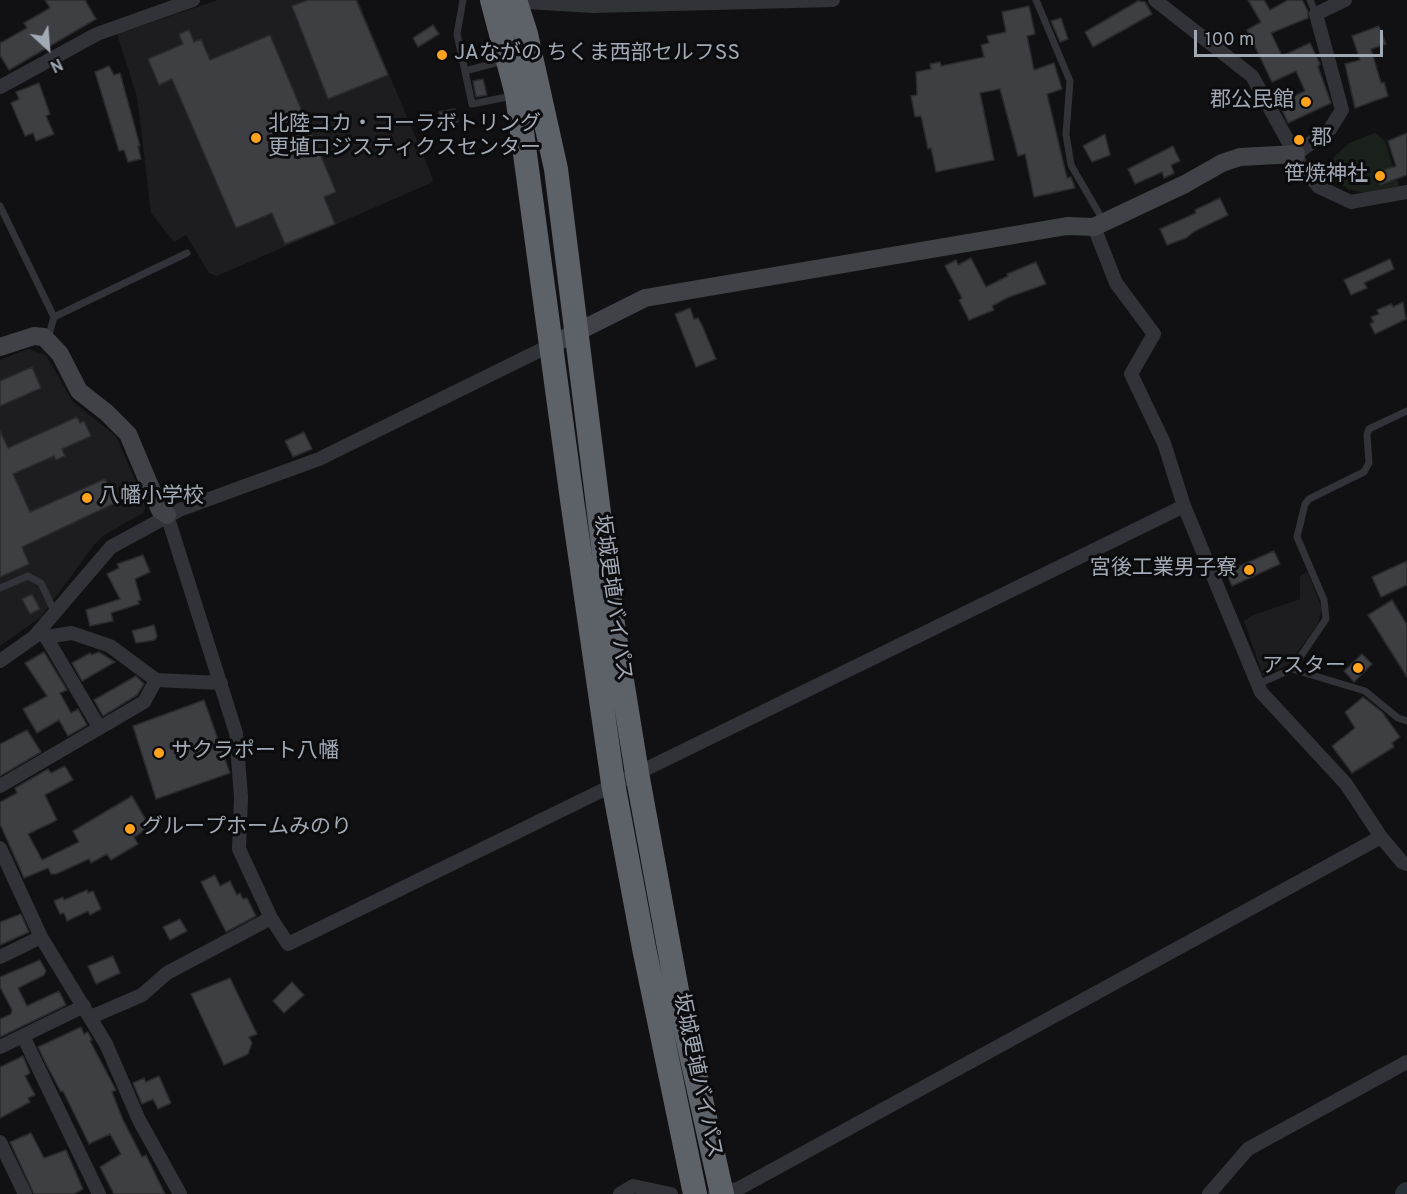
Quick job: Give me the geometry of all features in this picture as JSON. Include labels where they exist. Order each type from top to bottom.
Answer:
[{"type":"highway","name":"坂城更埴バイパス","points":[[492,0],[517,95],[553,344],[572,500],[614,783],[644,948],[695,1194]]},
{"type":"highway","name":"坂城更埴バイパス","points":[[513,0],[526,34],[556,169],[613,625],[637,773],[678,996],[718,1193]]},
{"type":"street","points":[[0,87],[97,34],[193,0]]},
{"type":"street","points":[[513,0],[593,6],[833,0]]},
{"type":"street","points":[[1155,0],[1252,76],[1305,170],[1319,187],[1340,199],[1351,202],[1407,192]]},
{"type":"street","points":[[42,635],[55,612],[111,547],[167,515],[319,459],[645,298],[1067,226],[1099,224],[1222,163],[1239,157],[1296,154],[1330,129],[1342,110],[1316,14],[1345,0]]},
{"type":"street","points":[[1099,224],[1116,283],[1154,334],[1131,374],[1164,443],[1184,506],[1257,685],[1346,784],[1381,837],[1402,862],[1407,864]]},
{"type":"street","points":[[1,347],[34,336],[44,337],[60,354],[79,391],[107,413],[128,434],[160,510],[167,515],[236,733],[242,797],[238,849],[271,918],[288,944],[1184,506]]},
{"type":"street","points":[[0,661],[42,635],[72,633],[110,646],[156,680],[221,682]]},
{"type":"street","points":[[42,635],[99,727]]},
{"type":"street","points":[[0,786],[144,702],[156,680]]},
{"type":"street","points":[[718,1193],[738,1189],[1381,837]]},
{"type":"street","points":[[0,848],[41,937],[106,1044],[139,1120],[180,1194]]},
{"type":"street","points":[[0,1047],[87,1012],[142,995],[167,973],[271,918]]},
{"type":"street","points":[[0,957],[41,937]]},
{"type":"street","points":[[23,1036],[99,1194]]},
{"type":"street","points":[[1209,1194],[1248,1149],[1407,1062]]},
{"type":"street","points":[[0,1142],[20,1192]]},
{"type":"street","points":[[620,1194],[633,1186],[671,1194]]},
{"type":"lane","points":[[464,0],[457,34],[472,104],[517,95]]},
{"type":"lane","points":[[1036,0],[1070,81],[1066,134],[1071,165],[1099,224]]},
{"type":"lane","points":[[1310,0],[1316,14]]},
{"type":"lane","points":[[465,71],[509,59]]},
{"type":"lane","points":[[0,206],[54,317],[50,331],[44,337]]},
{"type":"lane","points":[[54,317],[187,253]]},
{"type":"lane","points":[[1257,685],[1292,669],[1326,619],[1324,600],[1297,537],[1305,504],[1309,499],[1364,472],[1370,463],[1367,434],[1369,429],[1407,411]]},
{"type":"lane","points":[[0,588],[28,576],[41,583],[55,612]]},
{"type":"lane","points":[[1292,669],[1365,691],[1398,718],[1407,721]]},
{"type":"shaded area","points":[[218,0],[358,0],[433,179],[431,183],[217,276],[209,273],[186,235],[174,242],[151,213],[137,97],[117,34]]},
{"type":"shaded area","points":[[1375,133],[1385,141],[1399,186],[1364,193],[1348,189],[1332,178],[1331,167],[1334,157],[1349,143]]},
{"type":"shaded area","points":[[28,349],[46,355],[73,402],[116,436],[146,505],[143,513],[104,535],[94,545],[41,617],[0,646],[0,360]]},
{"type":"shaded area","points":[[1307,571],[1322,608],[1318,624],[1288,665],[1263,676],[1244,621],[1253,615],[1300,599],[1300,577]]},
{"type":"building","points":[[45,0],[85,0],[96,19],[9,70],[0,55],[0,43],[27,28],[24,23],[50,8]]},
{"type":"building","points":[[308,0],[356,0],[388,75],[328,99],[292,6]]},
{"type":"building","points":[[1248,0],[1264,0],[1270,10],[1288,0],[1302,0],[1308,11],[1308,18],[1271,33],[1282,56],[1310,43],[1320,64],[1318,67],[1331,103],[1288,123],[1279,103],[1305,91],[1296,71],[1272,82],[1247,30],[1261,22]]},
{"type":"building","points":[[1138,1],[1145,2],[1152,14],[1093,47],[1085,32]]},
{"type":"building","points":[[1029,6],[1035,34],[1027,36],[1034,70],[1054,63],[1062,89],[1047,94],[1067,178],[1071,177],[1075,188],[1034,197],[1025,154],[1018,156],[1000,89],[980,93],[994,160],[936,172],[921,116],[915,117],[911,96],[917,95],[916,72],[931,69],[930,64],[940,62],[941,66],[984,57],[981,45],[989,43],[987,36],[1006,32],[1002,12]]},
{"type":"building","points":[[1061,18],[1068,39],[1060,42],[1051,21]]},
{"type":"building","points":[[433,25],[439,34],[418,47],[413,38]]},
{"type":"building","points":[[1379,26],[1386,44],[1371,49],[1381,83],[1384,82],[1388,96],[1355,108],[1345,64],[1360,60],[1352,36]]},
{"type":"building","name":"北陸コカ・コーラボトリング 更埴ロジスティクスセンター","points":[[189,30],[194,42],[201,39],[210,60],[270,35],[336,192],[324,197],[335,224],[285,244],[272,213],[236,228],[172,79],[159,85],[148,59],[183,44],[179,34]]},
{"type":"building","points":[[109,66],[114,75],[120,73],[140,146],[138,146],[141,159],[128,162],[124,150],[119,151],[95,72]]},
{"type":"building","points":[[483,79],[487,95],[476,97],[473,81]]},
{"type":"building","points":[[39,83],[50,114],[46,116],[54,134],[36,141],[33,133],[25,136],[11,103],[19,99],[16,92]]},
{"type":"building","points":[[455,109],[458,122],[442,125],[439,112]]},
{"type":"building","points":[[1407,133],[1407,175],[1380,185],[1377,172],[1396,166],[1388,141]]},
{"type":"building","points":[[1105,134],[1110,155],[1092,162],[1083,146]]},
{"type":"building","points":[[1173,146],[1180,161],[1171,165],[1174,173],[1164,178],[1162,172],[1135,184],[1128,169]]},
{"type":"building","points":[[1220,198],[1228,215],[1195,231],[1186,238],[1167,245],[1160,229],[1196,213],[1195,210]]},
{"type":"building","points":[[971,258],[986,287],[1008,276],[1007,274],[1036,262],[1046,284],[1009,297],[992,306],[994,310],[969,320],[959,300],[962,298],[945,266],[956,260],[958,265]]},
{"type":"building","points":[[1390,259],[1394,269],[1364,283],[1367,288],[1351,295],[1344,280]]},
{"type":"building","points":[[1403,302],[1406,319],[1375,334],[1370,324],[1374,322],[1371,317],[1379,314],[1377,310],[1391,304],[1393,307]]},
{"type":"building","points":[[690,308],[694,319],[698,318],[702,325],[716,359],[696,367],[675,314]]},
{"type":"building","points":[[32,367],[41,388],[0,406],[0,381]]},
{"type":"building","name":"八幡小学校","points":[[77,417],[80,423],[84,421],[91,436],[62,449],[65,456],[56,460],[54,456],[13,474],[30,512],[105,479],[115,503],[22,547],[29,564],[0,577],[0,431],[8,448]]},
{"type":"building","points":[[304,432],[312,449],[293,457],[285,441]]},
{"type":"building","name":"宮後工業男子寮","points":[[1274,551],[1280,564],[1232,586],[1226,572]]},
{"type":"building","points":[[143,555],[150,572],[135,579],[141,600],[138,601],[139,604],[111,613],[113,621],[90,626],[86,610],[120,599],[107,574],[119,568],[117,564]]},
{"type":"building","points":[[1407,561],[1407,585],[1381,597],[1372,577]]},
{"type":"building","points":[[32,594],[40,609],[30,614],[22,599]]},
{"type":"building","points":[[1392,600],[1407,625],[1407,677],[1368,615]]},
{"type":"building","points":[[154,625],[157,636],[155,640],[136,643],[132,631]]},
{"type":"building","points":[[44,652],[67,690],[60,693],[71,713],[78,709],[87,725],[68,736],[59,720],[37,733],[23,709],[47,696],[25,663]]},
{"type":"building","points":[[99,652],[115,662],[82,681],[72,663],[90,653],[91,655]]},
{"type":"building","name":"アスター","points":[[1362,654],[1372,664],[1354,682],[1344,671]]},
{"type":"building","points":[[136,676],[144,684],[137,695],[103,716],[94,700]]},
{"type":"building","points":[[1363,697],[1382,712],[1400,737],[1392,743],[1394,747],[1352,773],[1332,746],[1355,728],[1345,712]]},
{"type":"building","name":"サクラポート八幡","points":[[204,700],[230,773],[156,799],[133,726]]},
{"type":"building","points":[[27,730],[41,752],[0,776],[0,744]]},
{"type":"building","points":[[65,766],[73,780],[45,795],[57,820],[28,834],[42,860],[79,842],[73,831],[132,796],[150,827],[134,837],[138,844],[111,860],[107,854],[91,863],[89,859],[56,874],[51,874],[48,868],[24,878],[0,824],[0,802],[17,793],[15,788],[48,769],[51,773]]},
{"type":"building","points":[[215,875],[220,886],[230,881],[237,895],[240,893],[243,899],[247,898],[256,916],[226,932],[201,882]]},
{"type":"building","points":[[87,890],[88,893],[93,891],[101,909],[90,915],[88,911],[67,921],[64,913],[60,914],[54,901],[63,897],[64,900]]},
{"type":"building","points":[[21,914],[29,932],[0,945],[0,922]]},
{"type":"building","points":[[180,919],[187,931],[170,940],[163,927]]},
{"type":"building","points":[[113,956],[120,973],[96,984],[88,966]]},
{"type":"building","points":[[40,960],[46,971],[44,975],[18,988],[27,1006],[59,991],[66,1005],[0,1037],[0,1019],[11,1014],[12,1010],[0,987],[0,977]]},
{"type":"building","points":[[230,978],[257,1034],[249,1037],[252,1043],[248,1054],[224,1065],[191,994]]},
{"type":"building","points":[[292,982],[304,995],[284,1013],[273,1001]]},
{"type":"building","points":[[81,1027],[84,1034],[88,1032],[92,1040],[90,1041],[116,1090],[112,1092],[123,1120],[142,1157],[146,1155],[165,1194],[114,1194],[100,1167],[121,1154],[110,1134],[89,1144],[63,1091],[61,1092],[45,1062],[38,1047]]},
{"type":"building","points":[[23,1056],[30,1073],[25,1076],[35,1095],[28,1098],[30,1102],[0,1118],[0,1067]]},
{"type":"building","points":[[159,1076],[171,1103],[158,1109],[153,1099],[142,1104],[133,1083],[144,1078],[146,1082]]},
{"type":"building","points":[[31,1133],[44,1158],[66,1150],[83,1189],[74,1194],[34,1194],[10,1142]]},
{"type":"place","name":"JAながの ちくま西部セルフSS","points":[[442,55]]},
{"type":"place","name":"郡公民館","points":[[1306,102]]},
{"type":"place","name":"北陸コカ・コーラボトリング 更埴ロジスティクスセンター","points":[[256,138]]},
{"type":"place","name":"郡","points":[[1299,140]]},
{"type":"place","name":"笹焼神社","points":[[1380,176]]},
{"type":"place","name":"八幡小学校","points":[[87,498]]},
{"type":"place","name":"宮後工業男子寮","points":[[1249,570]]},
{"type":"place","name":"アスター","points":[[1358,668]]},
{"type":"place","name":"サクラポート八幡","points":[[159,753]]},
{"type":"place","name":"グループホームみのり","points":[[130,829]]}]
